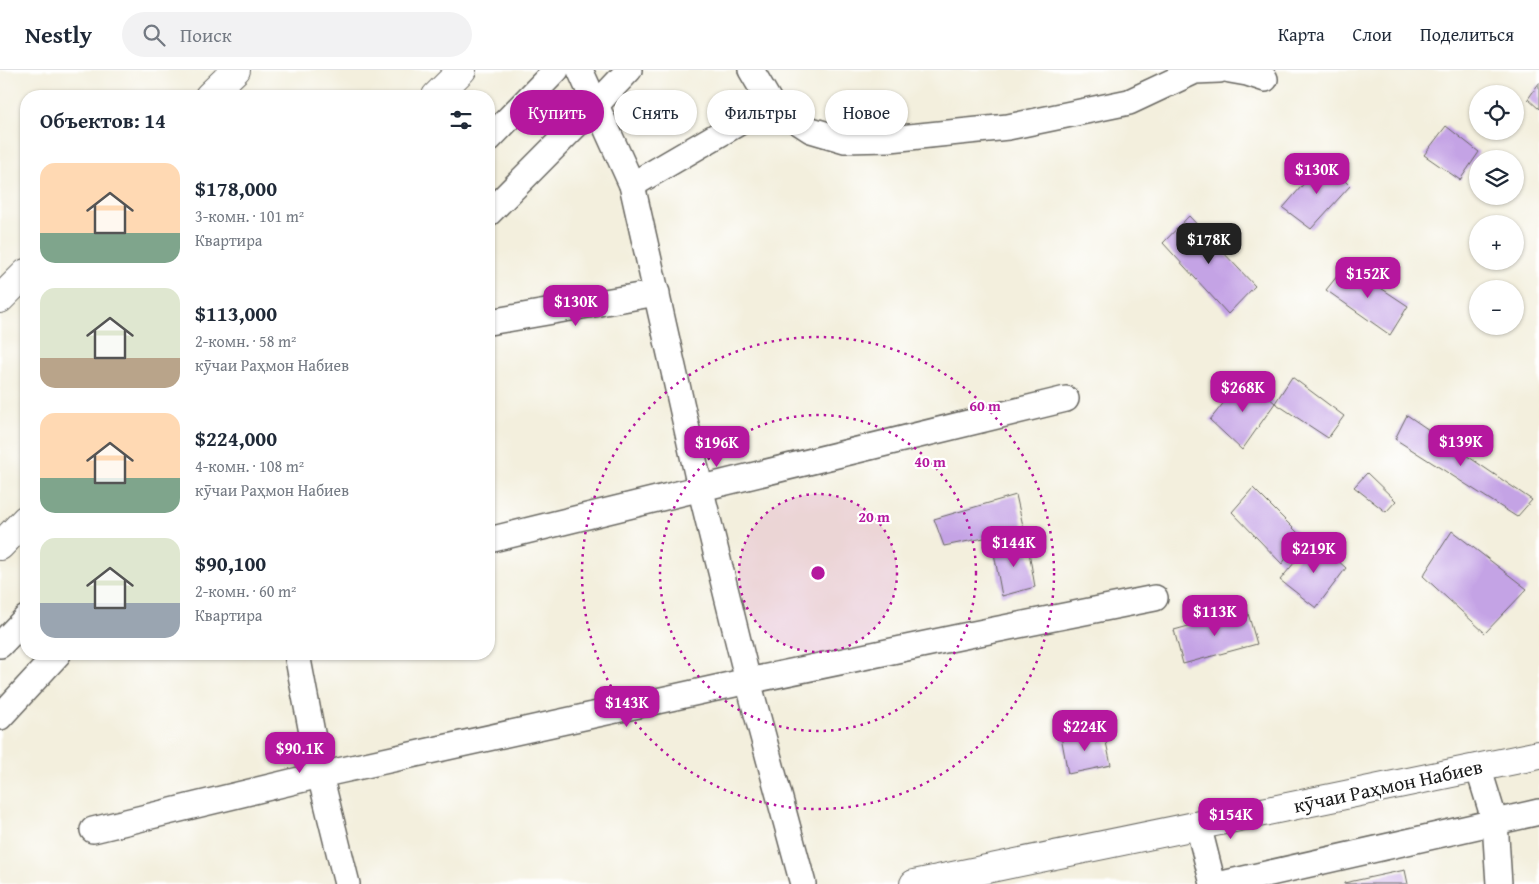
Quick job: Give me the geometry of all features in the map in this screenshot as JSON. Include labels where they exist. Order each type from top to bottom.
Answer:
[{"type":"main road","points":[[215,90],[236,70]]},
{"type":"main road","points":[[442,90],[462,70]]},
{"type":"main road","points":[[0,546],[20,525]]},
{"type":"main road","name":"кӯчаи Раҳмон Набиев","points":[[923,883],[1539,755]]},
{"type":"street","points":[[495,133],[556,70]]},
{"type":"street","points":[[580,70],[589,90]]},
{"type":"street","points":[[604,97],[629,70]]},
{"type":"street","points":[[751,70],[763,90]]},
{"type":"street","points":[[815,131],[845,140],[890,139],[1017,126],[1129,102],[1195,71],[1219,70]]},
{"type":"street","points":[[1230,70],[1265,78]]},
{"type":"street","points":[[604,123],[632,185],[700,487],[748,681],[803,884]]},
{"type":"street","points":[[495,207],[566,135]]},
{"type":"street","points":[[632,185],[718,135]]},
{"type":"street","points":[[495,321],[657,293]]},
{"type":"street","points":[[495,538],[1066,399]]},
{"type":"street","points":[[94,830],[320,775],[748,681],[1155,598]]},
{"type":"street","points":[[0,645],[20,624]]},
{"type":"street","points":[[0,716],[52,660]]},
{"type":"street","points":[[298,660],[320,775],[347,884]]},
{"type":"street","points":[[1478,767],[1495,822],[1499,884]]},
{"type":"street","points":[[1222,884],[1539,812]]},
{"type":"street","points":[[1198,825],[1213,884]]},
{"type":"building","points":[[1539,83],[1539,109],[1528,99]]},
{"type":"building","points":[[1446,126],[1476,150],[1469,150],[1469,167],[1460,180],[1424,155]]},
{"type":"building","points":[[1324,160],[1350,186],[1311,229],[1283,208]]},
{"type":"building","points":[[1189,216],[1255,286],[1228,314],[1163,243]]},
{"type":"building","points":[[1346,265],[1408,306],[1390,335],[1326,290]]},
{"type":"building","points":[[1244,377],[1275,403],[1242,450],[1210,420]]},
{"type":"building","points":[[1292,377],[1344,416],[1328,438],[1275,403]]},
{"type":"building","points":[[1407,415],[1532,500],[1517,517],[1395,439]]},
{"type":"building","points":[[1367,473],[1396,501],[1386,512],[1354,487]]},
{"type":"building","points":[[1253,488],[1302,537],[1282,564],[1232,512]]},
{"type":"building","points":[[1016,495],[1024,530],[944,546],[934,519]]},
{"type":"building","points":[[1452,531],[1527,589],[1485,633],[1423,576]]},
{"type":"building","points":[[1314,539],[1346,568],[1316,608],[1280,580]]},
{"type":"building","points":[[1027,540],[1035,587],[1002,596],[993,548]]},
{"type":"building","points":[[1247,610],[1257,644],[1183,664],[1174,630]]},
{"type":"building","points":[[1104,733],[1111,765],[1068,774],[1061,736]]},
{"type":"building","points":[[1405,870],[1408,884],[1344,884],[1344,883]]}]
